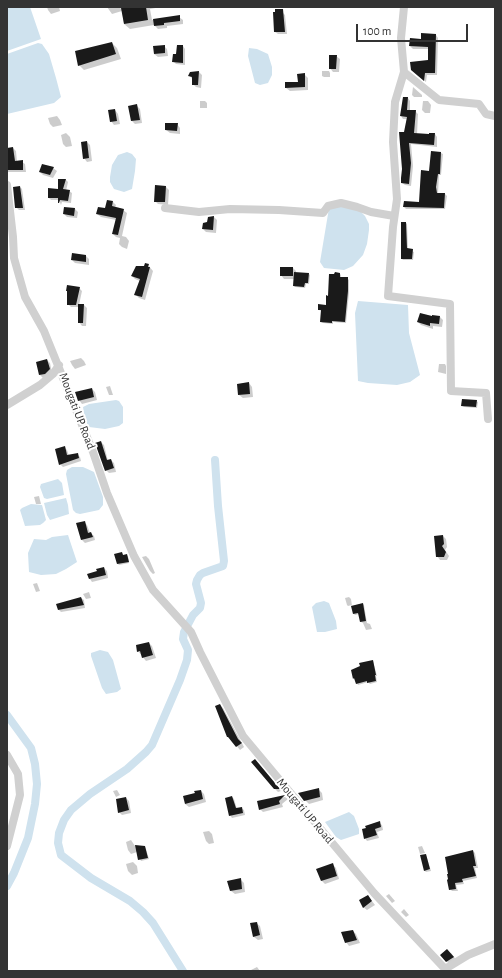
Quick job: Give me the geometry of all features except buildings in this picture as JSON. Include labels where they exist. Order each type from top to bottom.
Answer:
[{"type":"street","points":[[404,7],[401,38],[404,72],[395,102],[394,142],[397,199],[394,216],[388,296],[450,304],[451,391],[486,393],[488,419]]},
{"type":"street","points":[[404,72],[439,100],[479,104],[486,114],[495,116]]},
{"type":"street","name":"Mougati UP Road","points":[[7,185],[14,258],[25,297],[44,331],[59,365],[93,452],[107,493],[134,556],[153,590],[191,632],[209,671],[243,736],[374,893],[446,970]]},
{"type":"street","points":[[165,208],[199,212],[230,209],[323,213],[328,206],[341,203],[371,212],[394,216]]},
{"type":"street","points":[[7,405],[40,385],[54,374],[59,365]]},
{"type":"street","points":[[7,755],[18,774],[20,795],[7,846]]},
{"type":"street","points":[[446,970],[468,955],[495,944]]},
{"type":"water","points":[[7,7],[30,7],[41,39],[7,51]]},
{"type":"water","points":[[38,43],[42,44],[49,54],[61,97],[54,103],[7,114],[7,54]]},
{"type":"water","points":[[249,48],[257,49],[268,54],[272,67],[272,75],[268,83],[260,85],[255,83],[248,56]]},
{"type":"water","points":[[127,152],[132,154],[136,159],[132,189],[124,192],[114,189],[110,182],[110,177],[112,165],[118,155]]},
{"type":"water","points":[[334,205],[357,208],[365,216],[369,224],[367,244],[363,255],[353,266],[344,270],[324,268],[320,262],[329,208]]},
{"type":"water","points":[[358,301],[408,305],[409,333],[420,375],[410,382],[397,385],[358,381],[355,313]]},
{"type":"water","points":[[116,400],[119,401],[123,407],[123,423],[119,426],[105,429],[89,427],[85,420],[83,407],[89,404]]},
{"type":"water","points":[[72,467],[83,467],[94,472],[103,497],[103,505],[99,510],[80,514],[73,510],[66,474],[67,470]]},
{"type":"water","points":[[58,479],[62,483],[64,495],[47,499],[44,498],[40,487],[41,484]]},
{"type":"water","points":[[66,498],[69,514],[50,520],[44,503]]},
{"type":"water","points":[[31,504],[42,505],[46,520],[40,525],[25,526],[20,510]]},
{"type":"water","points":[[68,535],[77,562],[56,574],[41,575],[29,572],[28,553],[34,539],[46,540],[52,537]]},
{"type":"water","points":[[324,601],[329,603],[336,621],[337,629],[317,632],[312,607],[316,603]]},
{"type":"water","points":[[100,650],[108,652],[113,660],[121,689],[117,692],[106,694],[102,688],[91,656],[91,653]]},
{"type":"water","points":[[349,812],[354,816],[359,829],[359,834],[341,840],[336,837],[325,822]]},
{"type":"waterway","points":[[183,971],[153,923],[143,912],[130,901],[91,878],[61,855],[58,843],[59,833],[64,820],[71,810],[90,794],[127,769],[152,745],[180,680],[187,660],[188,650],[183,639],[184,632],[193,615],[200,608],[201,603],[196,584],[197,580],[203,573],[223,566],[224,561],[215,460]]},
{"type":"waterway","points":[[7,715],[31,748],[35,764],[37,784],[35,804],[28,838],[14,873],[7,886]]}]
